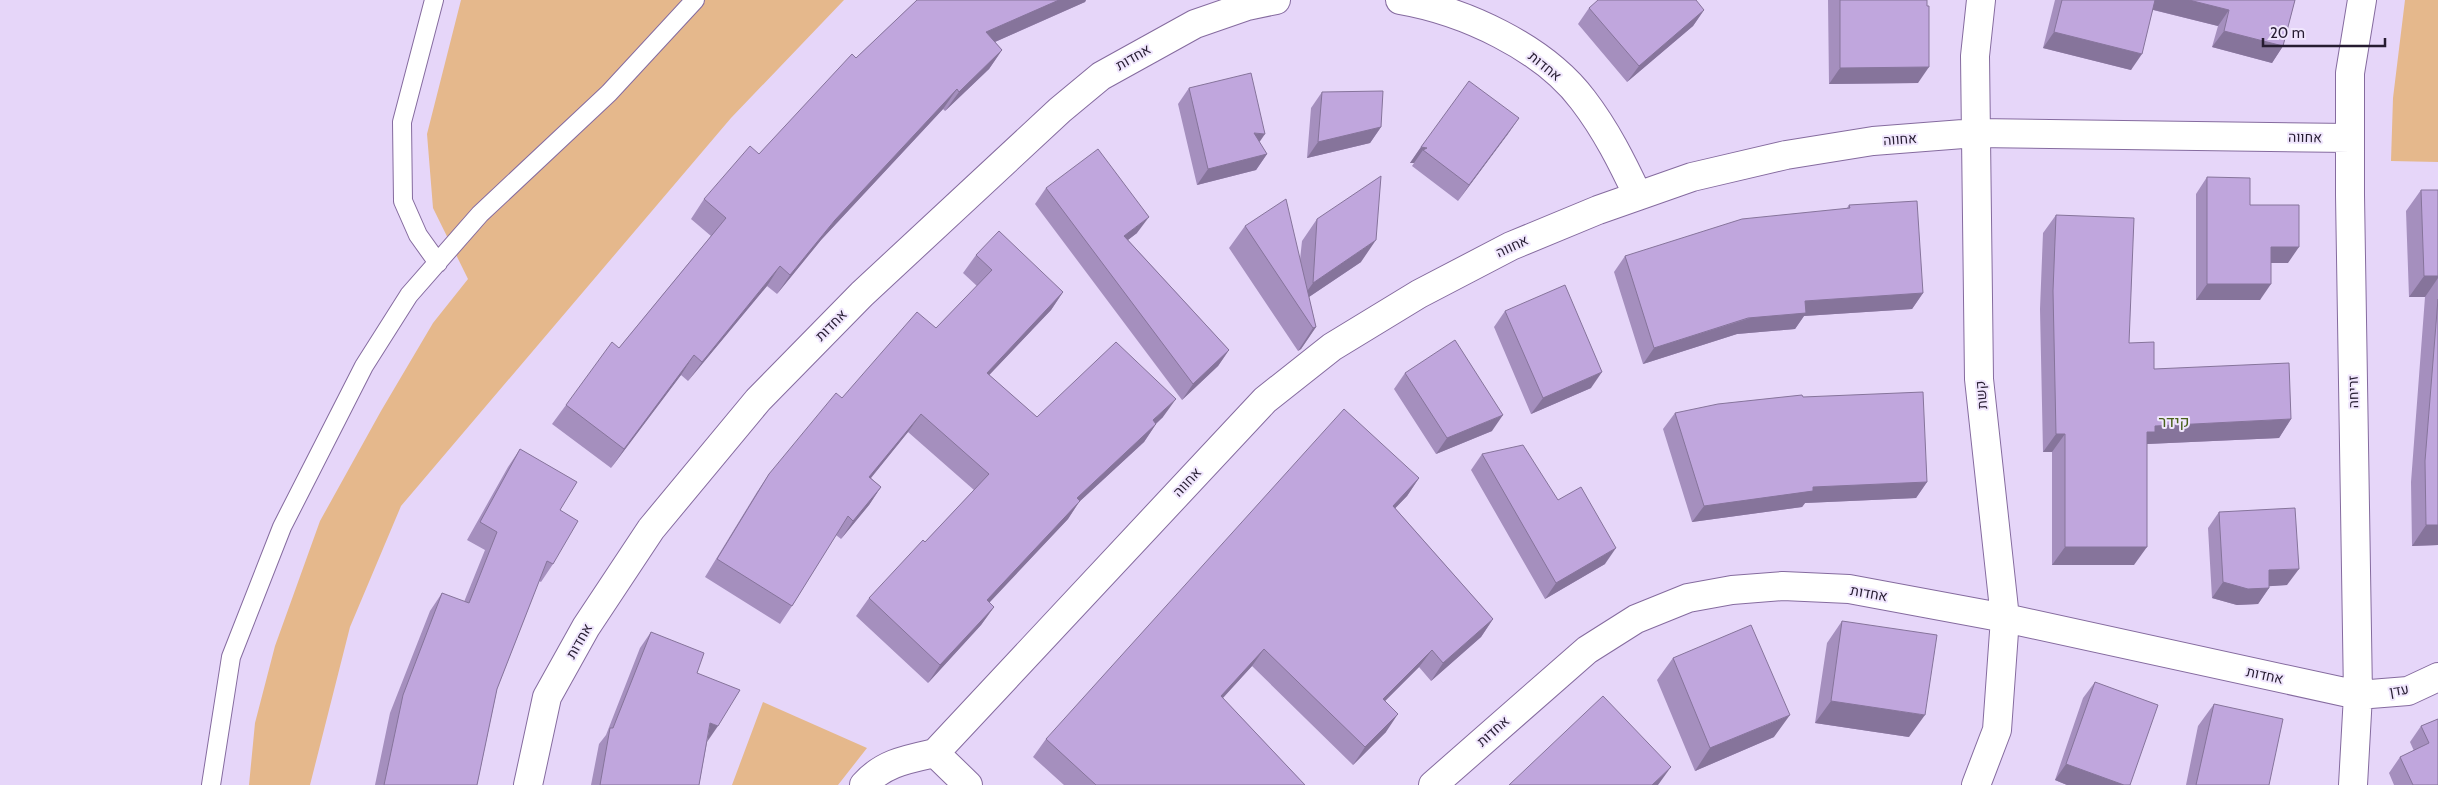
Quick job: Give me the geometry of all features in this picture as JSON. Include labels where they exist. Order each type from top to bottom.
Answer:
[{"type":"street","name":"אחדות","points":[[528,785],[548,697],[586,627],[650,529],[758,400],[870,287],[1060,110],[1101,76],[1195,24],[1248,6],[1276,0]]},
{"type":"street","name":"אחדות","points":[[1400,0],[1431,6],[1493,31],[1542,60],[1582,99],[1615,147],[1638,196]]},
{"type":"street","name":"קשת","points":[[1976,785],[1997,730],[2004,618],[1978,379],[1976,56],[1980,0]]},
{"type":"street","name":"זריחה","points":[[2352,785],[2358,695],[2350,73],[2362,0]]},
{"type":"street","name":"אחווה","points":[[935,753],[1265,400],[1332,347],[1419,294],[1511,246],[1598,210],[1692,177],[1786,155],[1873,141],[1976,133],[2350,138]]},
{"type":"street","name":"אחדות","points":[[1433,785],[1588,650],[1636,619],[1688,598],[1732,590],[1783,586],[1850,589],[2004,618],[2358,695]]},
{"type":"street","name":"עדן","points":[[2358,695],[2408,691],[2438,677]]},
{"type":"street","points":[[864,785],[882,768],[906,759],[935,753],[968,785]]},
{"type":"lane","points":[[434,0],[402,122],[402,201],[418,235],[438,263]]},
{"type":"lane","points":[[211,785],[231,657],[282,527],[364,366],[409,295],[480,214],[609,93],[695,0]]},
{"type":"shaded area","points":[[461,0],[844,0],[731,118],[401,506],[350,627],[310,785],[249,785],[255,723],[275,646],[320,521],[381,411],[433,323],[468,279],[433,208],[427,134]]},
{"type":"shaded area","points":[[2405,0],[2438,0],[2438,162],[2391,161],[2393,98]]},
{"type":"shaded area","points":[[763,702],[867,748],[838,785],[732,785]]},
{"type":"building","points":[[917,0],[1059,0],[986,32],[1002,50],[959,92],[957,89],[835,220],[790,275],[780,266],[702,362],[694,355],[624,449],[566,405],[612,342],[619,348],[726,218],[704,199],[750,146],[759,154],[852,54],[856,58]]},
{"type":"building","points":[[1598,0],[1696,0],[1704,10],[1639,66],[1589,8]]},
{"type":"building","points":[[1840,0],[1927,0],[1927,6],[1929,6],[1929,67],[1840,68]]},
{"type":"building","points":[[2062,0],[2155,0],[2142,54],[2054,32]]},
{"type":"building","points":[[2189,0],[2295,0],[2283,46],[2224,31],[2229,10]]},
{"type":"building","points":[[1251,73],[1265,134],[1254,133],[1267,154],[1208,169],[1189,88]]},
{"type":"building","points":[[1469,81],[1519,118],[1469,185],[1423,150],[1427,148],[1421,147]]},
{"type":"building","points":[[1383,91],[1381,127],[1318,142],[1322,92]]},
{"type":"building","points":[[1098,149],[1149,217],[1124,236],[1229,350],[1193,384],[1046,188]]},
{"type":"building","points":[[1381,176],[1376,240],[1313,283],[1317,219]]},
{"type":"building","points":[[2207,177],[2250,178],[2250,205],[2299,205],[2299,247],[2271,247],[2271,284],[2207,284]]},
{"type":"building","points":[[2421,190],[2438,190],[2438,276],[2424,276]]},
{"type":"building","points":[[1286,199],[1316,327],[1313,328],[1245,226]]},
{"type":"building","points":[[1917,201],[1923,293],[1805,301],[1806,313],[1748,318],[1654,348],[1625,256],[1742,219],[1850,208],[1849,205]]},
{"type":"building","points":[[2056,215],[2134,218],[2129,343],[2154,342],[2154,369],[2289,363],[2291,419],[2155,426],[2155,432],[2147,432],[2147,547],[2065,547],[2065,434],[2056,434],[2053,291]]},
{"type":"building","points":[[999,231],[1063,292],[987,373],[1037,417],[1116,342],[1176,399],[1153,420],[1156,424],[1077,498],[1080,501],[987,600],[994,607],[940,665],[869,598],[923,540],[925,542],[989,474],[921,414],[869,477],[881,487],[853,521],[848,516],[792,606],[717,559],[769,474],[836,393],[842,398],[917,312],[936,328],[992,270],[976,255]]},
{"type":"building","points":[[1565,285],[1602,372],[1543,398],[1505,311]]},
{"type":"building","points":[[2438,299],[2438,525],[2426,525],[2425,461]]},
{"type":"building","points":[[1455,340],[1503,415],[1447,438],[1405,373]]},
{"type":"building","points":[[1923,392],[1927,482],[1813,487],[1813,491],[1704,506],[1675,413],[1718,404],[1802,395],[1803,397]]},
{"type":"building","points":[[1344,409],[1419,478],[1393,506],[1493,619],[1443,663],[1432,650],[1383,699],[1398,714],[1365,747],[1264,649],[1221,696],[1305,785],[1096,785],[1046,739]]},
{"type":"building","points":[[1523,445],[1558,500],[1581,487],[1616,548],[1556,583],[1482,454]]},
{"type":"building","points":[[520,449],[577,482],[560,510],[578,521],[553,564],[547,561],[497,689],[477,785],[384,785],[403,695],[442,593],[469,603],[497,532],[480,522]]},
{"type":"building","points":[[2295,508],[2299,569],[2269,570],[2269,588],[2248,589],[2223,582],[2219,512]]},
{"type":"building","points":[[1842,621],[1937,635],[1925,715],[1831,701]]},
{"type":"building","points":[[1751,625],[1790,715],[1710,748],[1673,658]]},
{"type":"building","points":[[651,632],[704,653],[697,673],[740,690],[718,726],[710,723],[699,785],[600,785],[610,728],[613,728]]},
{"type":"building","points":[[2095,682],[2158,705],[2130,785],[2124,785],[2066,764]]},
{"type":"building","points":[[1603,696],[1671,767],[1652,785],[1509,785]]},
{"type":"building","points":[[2214,704],[2283,719],[2269,785],[2196,785]]},
{"type":"building","points":[[2438,719],[2438,785],[2413,785],[2400,757],[2429,743],[2421,726]]},
{"type":"district","name":"קידר","points":[[2174,421]]}]
